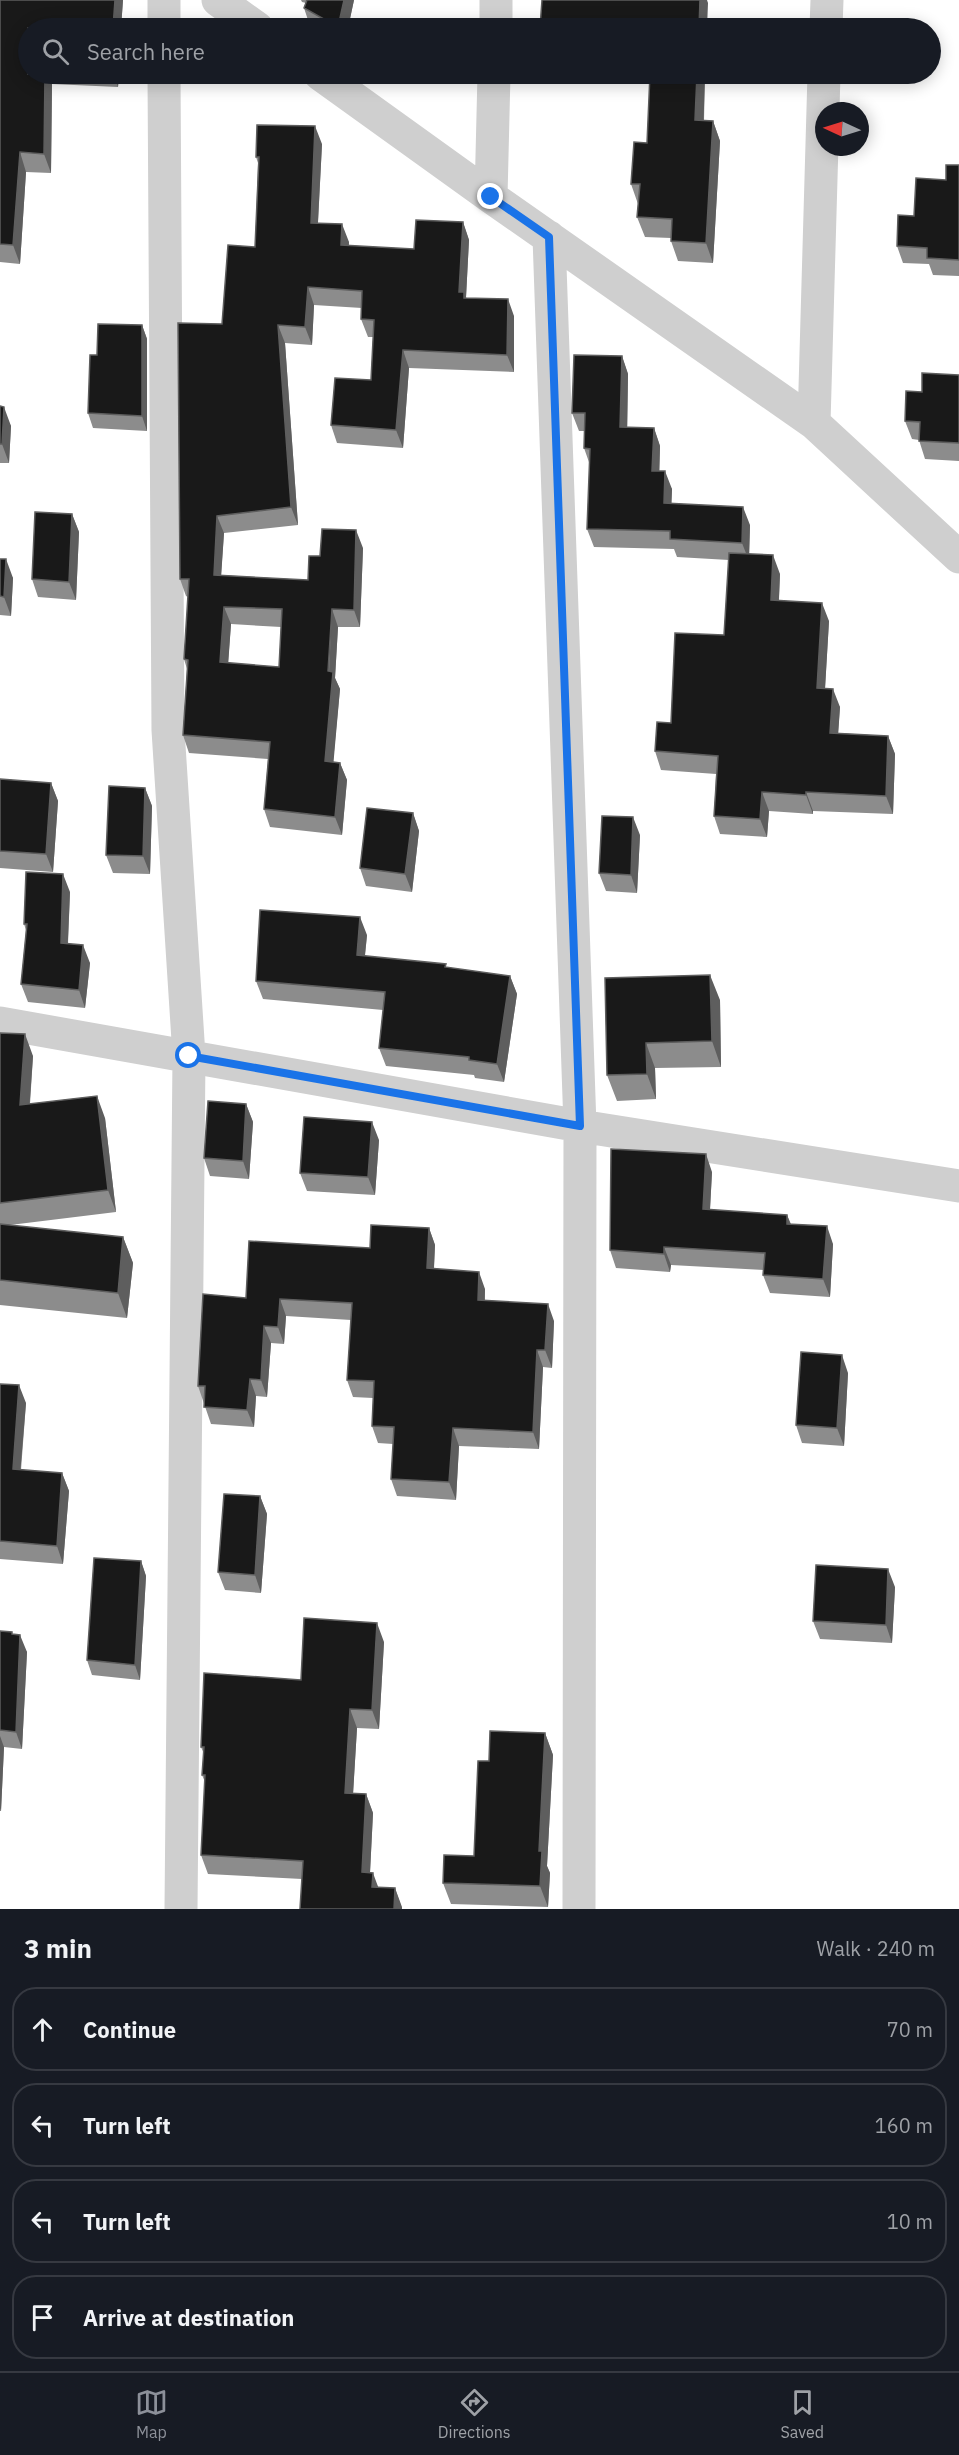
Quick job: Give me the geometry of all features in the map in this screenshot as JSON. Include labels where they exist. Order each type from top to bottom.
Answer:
[{"type":"street","points":[[164,0],[164,18]]},
{"type":"street","points":[[218,0],[243,18]]},
{"type":"street","points":[[496,0],[496,18]]},
{"type":"street","points":[[826,18],[827,0]]},
{"type":"street","points":[[164,84],[168,730],[189,1056],[181,1909]]},
{"type":"street","points":[[334,84],[814,423],[959,557]]},
{"type":"street","points":[[491,197],[494,84]]},
{"type":"street","points":[[814,423],[824,84]]},
{"type":"street","points":[[549,237],[580,1126],[579,1909]]},
{"type":"street","points":[[0,1023],[580,1126],[959,1186]]},
{"type":"building","points":[[0,0],[115,0],[114,18],[18,18],[18,84],[45,84],[44,154],[20,152],[13,245],[0,244]]},
{"type":"building","points":[[307,0],[344,0],[340,18],[322,18],[304,8]]},
{"type":"building","points":[[542,0],[700,0],[699,18],[541,18]]},
{"type":"building","points":[[650,84],[697,84],[695,120],[713,121],[706,243],[671,241],[672,219],[637,217],[640,184],[631,184],[634,142],[647,143]]},
{"type":"building","points":[[257,125],[315,126],[311,223],[342,224],[341,245],[414,249],[416,220],[463,222],[459,292],[464,292],[464,298],[508,299],[507,355],[403,350],[396,430],[331,425],[335,378],[371,380],[374,320],[361,319],[362,291],[308,287],[305,327],[278,325],[291,507],[217,516],[214,575],[308,580],[309,556],[320,556],[322,529],[356,530],[354,610],[332,609],[328,671],[333,672],[325,761],[340,763],[335,817],[264,809],[270,742],[183,735],[188,660],[184,659],[189,579],[180,579],[178,323],[222,324],[228,245],[255,247],[259,157],[256,157]],"holes":[[[224,607],[282,609],[279,667],[220,662]]]},
{"type":"building","points":[[946,165],[959,165],[959,260],[927,258],[927,248],[897,246],[898,215],[914,216],[916,178],[946,180]]},
{"type":"building","points":[[98,324],[142,325],[142,416],[88,413],[90,355],[97,355]]},
{"type":"building","points":[[574,355],[622,356],[620,427],[654,428],[652,471],[665,471],[664,503],[743,507],[742,543],[670,539],[670,531],[587,529],[590,449],[584,448],[585,413],[572,413]]},
{"type":"building","points":[[922,373],[959,375],[959,443],[919,441],[920,422],[905,421],[906,391],[922,392]]},
{"type":"building","points":[[0,406],[4,407],[2,444],[0,444]]},
{"type":"building","points":[[35,512],[72,514],[69,582],[32,579]]},
{"type":"building","points":[[729,553],[773,555],[771,600],[822,603],[817,688],[833,689],[830,733],[888,736],[886,796],[762,792],[760,819],[714,816],[718,756],[655,751],[657,722],[671,723],[675,633],[724,635]]},
{"type":"building","points":[[0,559],[6,559],[4,597],[0,596]]},
{"type":"building","points":[[0,779],[51,783],[46,854],[0,851]]},
{"type":"building","points":[[109,786],[145,788],[143,856],[106,855]]},
{"type":"building","points":[[367,808],[413,813],[405,874],[360,868]]},
{"type":"building","points":[[602,816],[633,817],[631,875],[599,873]]},
{"type":"building","points":[[26,872],[63,874],[61,943],[83,945],[79,990],[21,984],[27,924],[24,924]]},
{"type":"building","points":[[260,910],[360,917],[357,955],[446,964],[445,967],[510,976],[497,1064],[469,1060],[469,1057],[379,1048],[385,992],[256,981]]},
{"type":"building","points":[[710,975],[712,1041],[646,1043],[647,1074],[607,1075],[605,978]]},
{"type":"building","points":[[0,1033],[25,1034],[20,1105],[97,1096],[108,1190],[0,1203]]},
{"type":"building","points":[[208,1101],[246,1104],[243,1161],[204,1158]]},
{"type":"building","points":[[304,1117],[372,1122],[368,1177],[300,1173]]},
{"type":"building","points":[[611,1149],[706,1154],[703,1209],[787,1215],[787,1224],[827,1226],[823,1279],[763,1275],[765,1253],[664,1247],[664,1254],[610,1250]]},
{"type":"building","points":[[0,1224],[123,1237],[118,1293],[0,1280]]},
{"type":"building","points":[[371,1225],[429,1228],[427,1268],[479,1272],[478,1300],[548,1304],[545,1350],[537,1350],[533,1432],[453,1428],[449,1482],[391,1479],[394,1427],[372,1426],[374,1381],[347,1380],[352,1303],[280,1299],[278,1327],[264,1326],[261,1380],[250,1379],[247,1410],[204,1407],[205,1386],[198,1386],[203,1294],[246,1298],[249,1241],[370,1248]]},
{"type":"building","points":[[801,1352],[842,1355],[837,1428],[796,1425]]},
{"type":"building","points":[[0,1384],[19,1385],[13,1469],[62,1473],[57,1546],[0,1541]]},
{"type":"building","points":[[224,1494],[260,1496],[255,1575],[218,1572]]},
{"type":"building","points":[[94,1558],[141,1561],[135,1665],[87,1660]]},
{"type":"building","points":[[816,1565],[888,1569],[886,1625],[813,1621]]},
{"type":"building","points":[[304,1618],[377,1623],[372,1710],[350,1709],[345,1793],[366,1794],[362,1872],[373,1873],[372,1887],[395,1888],[394,1909],[300,1909],[303,1861],[201,1855],[205,1775],[202,1775],[204,1747],[201,1747],[204,1673],[301,1680]]},
{"type":"building","points":[[0,1631],[20,1635],[16,1732],[0,1730]]},
{"type":"building","points":[[490,1731],[545,1733],[539,1851],[542,1851],[540,1886],[443,1883],[444,1855],[474,1856],[478,1761],[489,1761]]},
{"type":"route","points":[[189,1056],[580,1126],[549,237],[491,197]]}]
